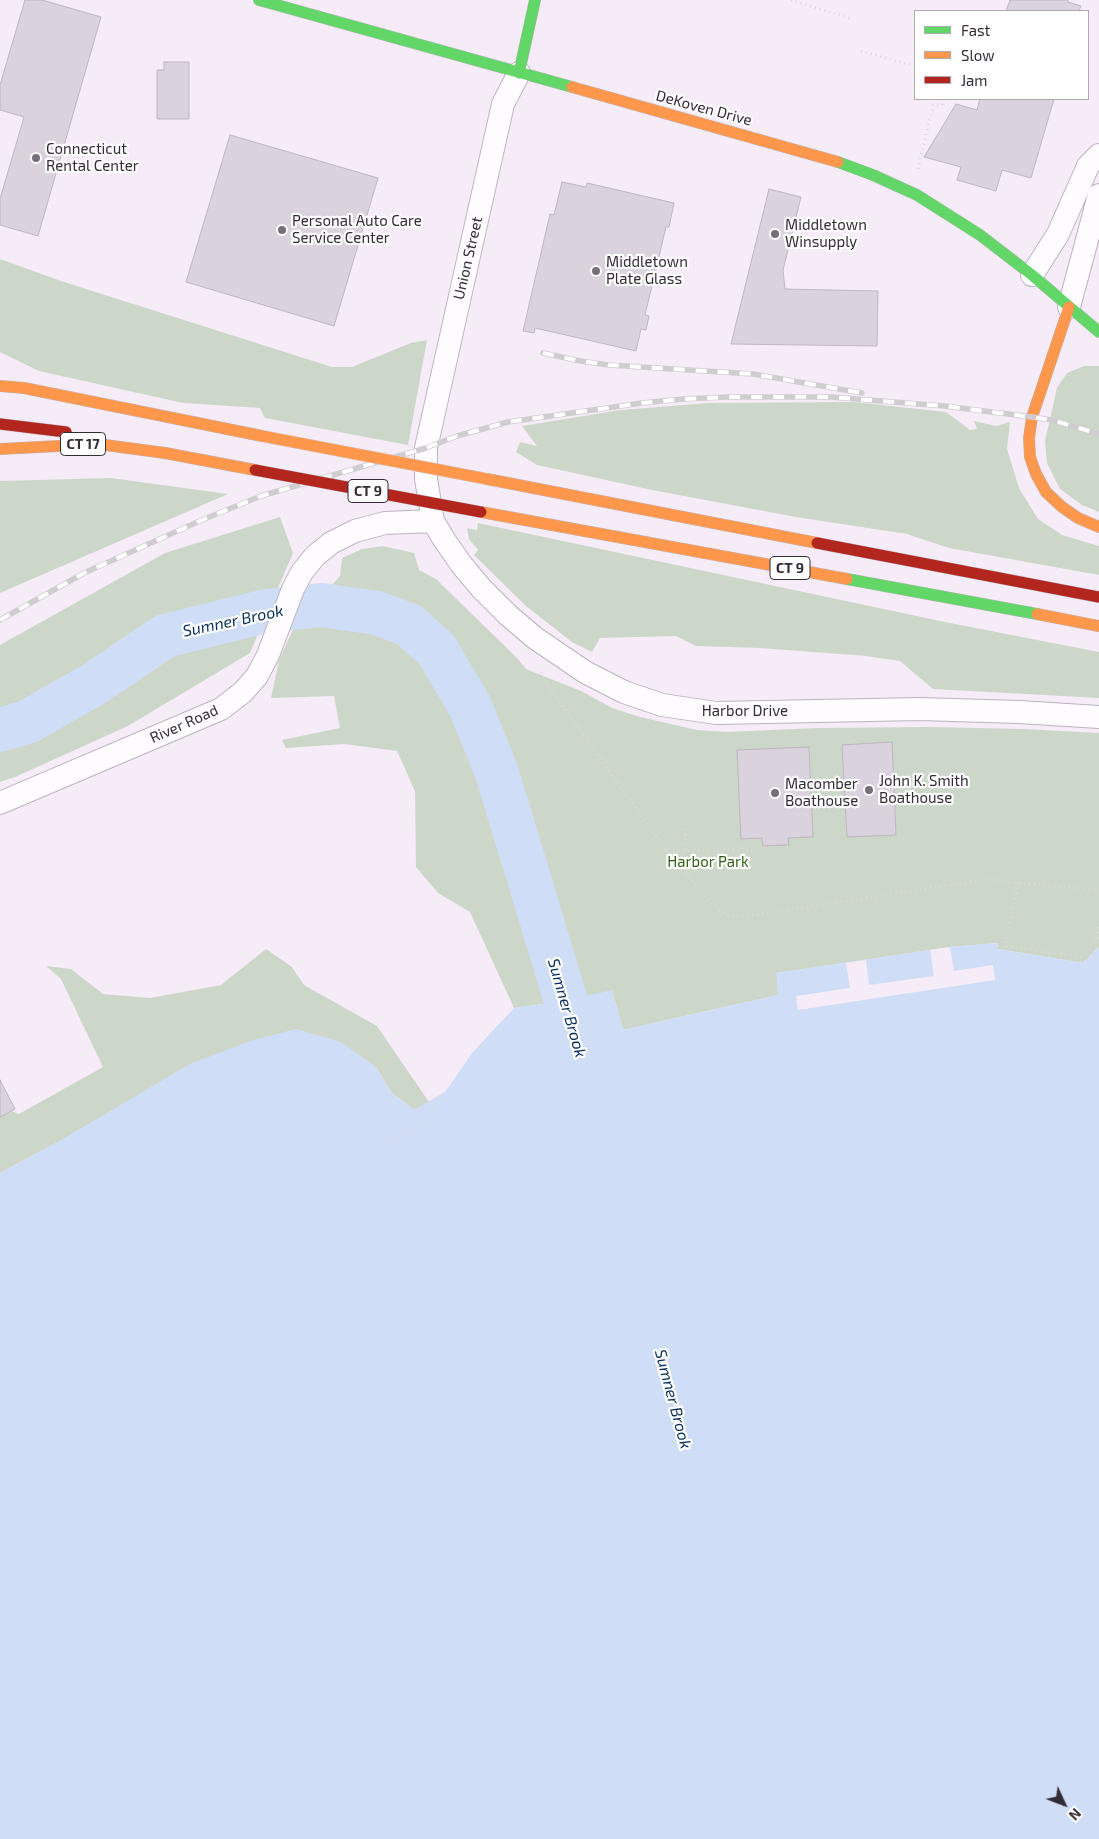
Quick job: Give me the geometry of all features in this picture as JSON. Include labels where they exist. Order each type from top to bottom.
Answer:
[{"type":"main road","name":"DeKoven Drive","points":[[258,0],[825,157],[873,174],[917,195],[957,219],[1005,253],[1099,332]]},
{"type":"main road","name":"Union Street","points":[[519,73],[535,0]]},
{"type":"main road","points":[[1069,307],[1032,417],[1029,438],[1030,457],[1036,474],[1046,492],[1062,507],[1078,518],[1099,527]]},
{"type":"main road","points":[[0,374],[127,410]]},
{"type":"main road","name":"CT 9","points":[[0,386],[24,388],[127,410],[1099,597]]},
{"type":"main road","name":"CT 9","points":[[0,424],[92,436],[165,453],[255,470],[1099,626]]},
{"type":"main road","name":"CT 17","points":[[0,449],[98,444],[165,453]]},
{"type":"street","name":"Union Street","points":[[433,521],[426,479],[426,448],[503,104],[519,73]]},
{"type":"street","points":[[1032,275],[1058,234],[1088,166],[1099,155]]},
{"type":"street","points":[[1069,307],[1099,195]]},
{"type":"street","name":"River Road","points":[[0,804],[220,709],[247,687],[257,676],[268,655],[293,588],[302,572],[315,556],[331,543],[354,531],[385,523],[433,521]]},
{"type":"street","name":"Harbor Drive","points":[[433,521],[461,564],[481,588],[535,638],[609,686],[662,705],[696,712],[716,713],[920,710],[1019,712],[1099,717]]},
{"type":"path","points":[[791,0],[852,19]]},
{"type":"path","points":[[860,51],[914,66]]},
{"type":"path","points":[[918,170],[933,105],[942,105],[943,100]]},
{"type":"path","points":[[541,672],[549,688],[676,863],[721,912],[730,916],[756,915],[989,879],[1099,890]]},
{"type":"path","points":[[686,829],[686,851]]},
{"type":"path","points":[[666,850],[686,851],[744,848]]},
{"type":"path","points":[[1018,883],[1005,946],[1081,956],[1097,938],[1099,924]]},
{"type":"path","points":[[360,1148],[400,1137],[415,1129],[438,1112],[429,1102]]},
{"type":"green space","points":[[0,259],[61,281],[332,367],[352,367],[411,343],[427,340],[408,445],[265,418],[260,408],[183,403],[39,371],[0,352]]},
{"type":"green space","points":[[1084,366],[1099,366],[1099,512],[1082,505],[1060,489],[1047,463],[1045,441],[1057,388],[1067,373]]},
{"type":"green space","points":[[854,402],[946,412],[970,430],[977,429],[974,421],[996,426],[1010,422],[1007,449],[1019,488],[1038,519],[1062,535],[1099,546],[1099,575],[949,548],[907,534],[796,517],[652,490],[537,465],[516,452],[520,442],[537,446],[522,426],[621,410],[709,403]]},
{"type":"green space","points":[[111,478],[228,494],[0,593],[0,481]]},
{"type":"green space","points":[[280,517],[293,553],[250,653],[128,726],[0,782],[0,645],[165,553]]},
{"type":"green space","points":[[478,523],[945,622],[1099,652],[1099,698],[933,689],[900,661],[866,656],[760,648],[696,646],[676,636],[600,638],[592,652],[572,642],[526,606],[474,555],[478,550],[469,539],[467,528],[477,530]]},
{"type":"green space","name":"Harbor Park","points":[[383,546],[414,553],[419,570],[436,579],[526,669],[581,691],[612,708],[640,717],[697,730],[726,732],[817,728],[929,727],[1099,733],[1099,947],[1083,963],[997,949],[998,943],[950,947],[777,973],[778,995],[623,1030],[612,991],[565,1001],[514,1008],[470,912],[438,893],[416,867],[415,791],[397,751],[345,744],[286,748],[282,740],[340,728],[334,696],[271,698],[279,660],[295,625],[340,576],[342,558],[362,549]]},
{"type":"green space","points":[[266,949],[292,967],[304,985],[377,1026],[429,1102],[414,1110],[391,1092],[376,1067],[56,1143],[0,1173],[0,1108],[2,1107],[19,1114],[103,1067],[61,979],[46,966],[71,969],[103,994],[150,998],[221,985]]},
{"type":"water","points":[[998,943],[997,949],[1083,963],[1099,947],[1099,1839],[0,1839],[0,1173],[56,1143],[190,1064],[250,1041],[296,1029],[341,1042],[376,1067],[391,1092],[414,1110],[446,1091],[472,1053],[514,1008],[565,1001],[612,990],[623,1030],[778,995],[776,973],[950,947]]},
{"type":"pier","points":[[950,947],[954,971],[993,965],[995,980],[798,1010],[796,996],[850,988],[846,963],[866,960],[869,985],[934,976],[930,950]]},
{"type":"building","name":"Connecticut Rental Center","points":[[25,0],[42,0],[101,17],[38,236],[0,225],[0,199],[24,117],[0,110],[0,85]]},
{"type":"building","points":[[1010,0],[1068,0],[1068,2],[1081,6],[1079,10],[1006,10]]},
{"type":"building","points":[[164,62],[189,62],[189,119],[157,119],[157,70],[164,70]]},
{"type":"building","points":[[980,100],[1054,100],[1031,178],[1002,170],[996,191],[957,180],[961,167],[924,157],[956,104],[977,110]]},
{"type":"building","name":"Personal Auto Care Service Center","points":[[230,135],[378,178],[334,326],[186,282]]},
{"type":"building","name":"Middletown Plate Glass","points":[[562,182],[586,187],[587,183],[674,203],[669,227],[666,227],[645,315],[649,316],[646,330],[641,329],[636,351],[535,328],[534,333],[523,331],[550,214],[554,215]]},
{"type":"building","name":"Middletown Winsupply","points":[[769,189],[801,197],[783,270],[785,289],[878,291],[877,346],[731,344]]},
{"type":"building","name":"John K. Smith Boathouse","points":[[892,742],[896,835],[847,837],[842,745]]},
{"type":"building","name":"Macomber Boathouse","points":[[809,747],[813,837],[788,838],[789,845],[763,846],[762,838],[741,839],[737,750]]},
{"type":"building","points":[[0,1080],[15,1109],[0,1117]]},
{"type":"waterway","name":"Sumner Brook","points":[[0,730],[27,722],[94,684],[165,636],[266,611],[321,605],[377,613],[409,625],[436,649],[470,706],[497,773],[566,1001],[581,1059]]},
{"type":"railway","points":[[543,353],[609,365],[753,374],[862,393]]},
{"type":"railway","points":[[0,620],[84,573],[202,520],[261,496],[508,422],[683,399],[831,397],[944,406],[1032,417],[1052,420],[1099,434]]},
{"type":"traffic: fast","points":[[259,0],[572,87]]},
{"type":"traffic: fast","points":[[519,73],[535,0]]},
{"type":"traffic: fast","points":[[838,162],[917,195],[980,235],[1032,275],[1099,332]]},
{"type":"traffic: fast","points":[[847,579],[1037,614]]},
{"type":"traffic: slow","points":[[572,87],[838,162]]},
{"type":"traffic: slow","points":[[1069,307],[1032,417],[1029,438],[1030,457],[1036,474],[1046,492],[1062,507],[1078,518],[1099,527]]},
{"type":"traffic: slow","points":[[0,386],[24,388],[262,436]]},
{"type":"traffic: slow","points":[[262,436],[487,479]]},
{"type":"traffic: slow","points":[[0,449],[98,444],[165,453],[255,470]]},
{"type":"traffic: slow","points":[[487,479],[817,543]]},
{"type":"traffic: slow","points":[[481,512],[847,579]]},
{"type":"traffic: slow","points":[[1037,614],[1099,626]]},
{"type":"traffic: jam","points":[[0,424],[66,432]]},
{"type":"traffic: jam","points":[[255,470],[481,512]]},
{"type":"traffic: jam","points":[[817,543],[1099,597]]},
{"type":"place","name":"Connecticut Rental Center","points":[[36,158]]},
{"type":"place","name":"Personal Auto Care Service Center","points":[[282,230]]},
{"type":"place","name":"Middletown Winsupply","points":[[775,234]]},
{"type":"place","name":"Middletown Plate Glass","points":[[596,271]]},
{"type":"place","name":"John K. Smith Boathouse","points":[[869,790]]},
{"type":"place","name":"Macomber Boathouse","points":[[775,793]]}]
